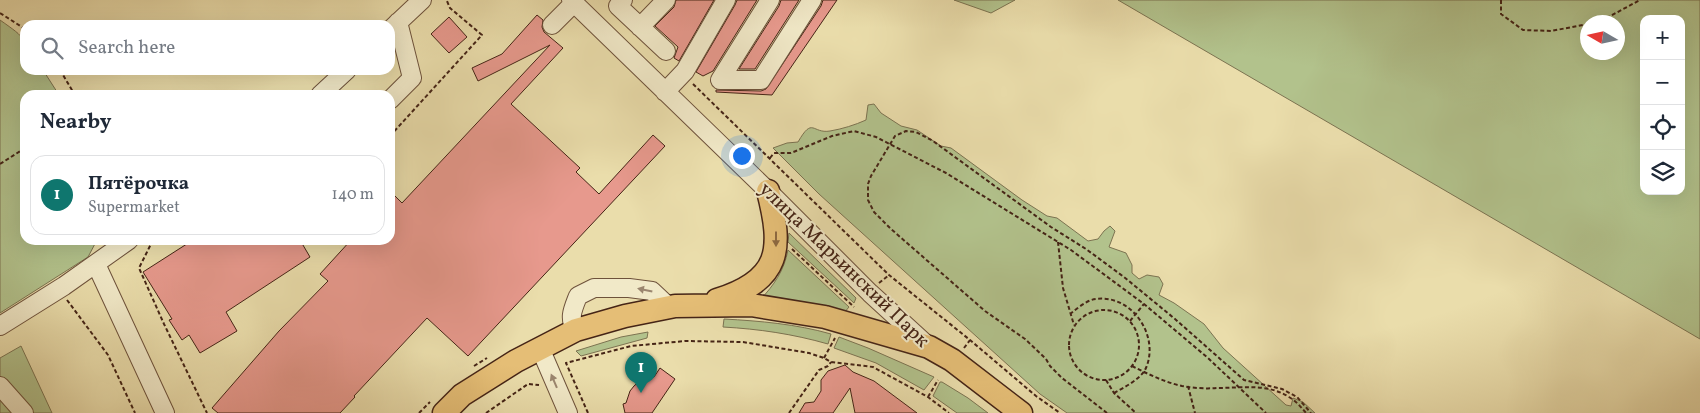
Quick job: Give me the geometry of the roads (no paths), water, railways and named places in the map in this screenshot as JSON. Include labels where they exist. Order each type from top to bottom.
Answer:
[{"type":"main road","points":[[699,306],[748,288],[763,274],[774,259],[777,235],[768,191]]},
{"type":"main road","points":[[444,413],[462,395],[516,361],[576,330],[625,316],[669,308],[752,305],[825,317],[929,347]]},
{"type":"main road","name":"улица Марьинский Парк","points":[[929,347],[952,360],[1009,409]]},
{"type":"street","points":[[395,25],[422,0]]},
{"type":"street","points":[[623,0],[618,6],[666,51]]},
{"type":"street","points":[[640,27],[666,0]]},
{"type":"street","points":[[665,92],[685,71],[726,0]]},
{"type":"street","points":[[770,0],[720,80],[760,80],[812,0]]},
{"type":"street","points":[[552,25],[572,2]]},
{"type":"street","name":"улица Марьинский Парк","points":[[572,2],[768,191],[870,293],[929,347]]},
{"type":"street","points":[[395,29],[412,78],[395,95]]},
{"type":"street","points":[[325,90],[342,75]]},
{"type":"street","points":[[0,326],[122,245]]},
{"type":"street","points":[[96,264],[165,413]]},
{"type":"street","points":[[576,330],[570,320],[578,296],[594,288],[629,288],[652,291],[669,308]]},
{"type":"street","points":[[540,348],[568,413]]},
{"type":"street","points":[[0,386],[24,413]]},
{"type":"place","name":"Пятёрочка","points":[[641,393]]}]
